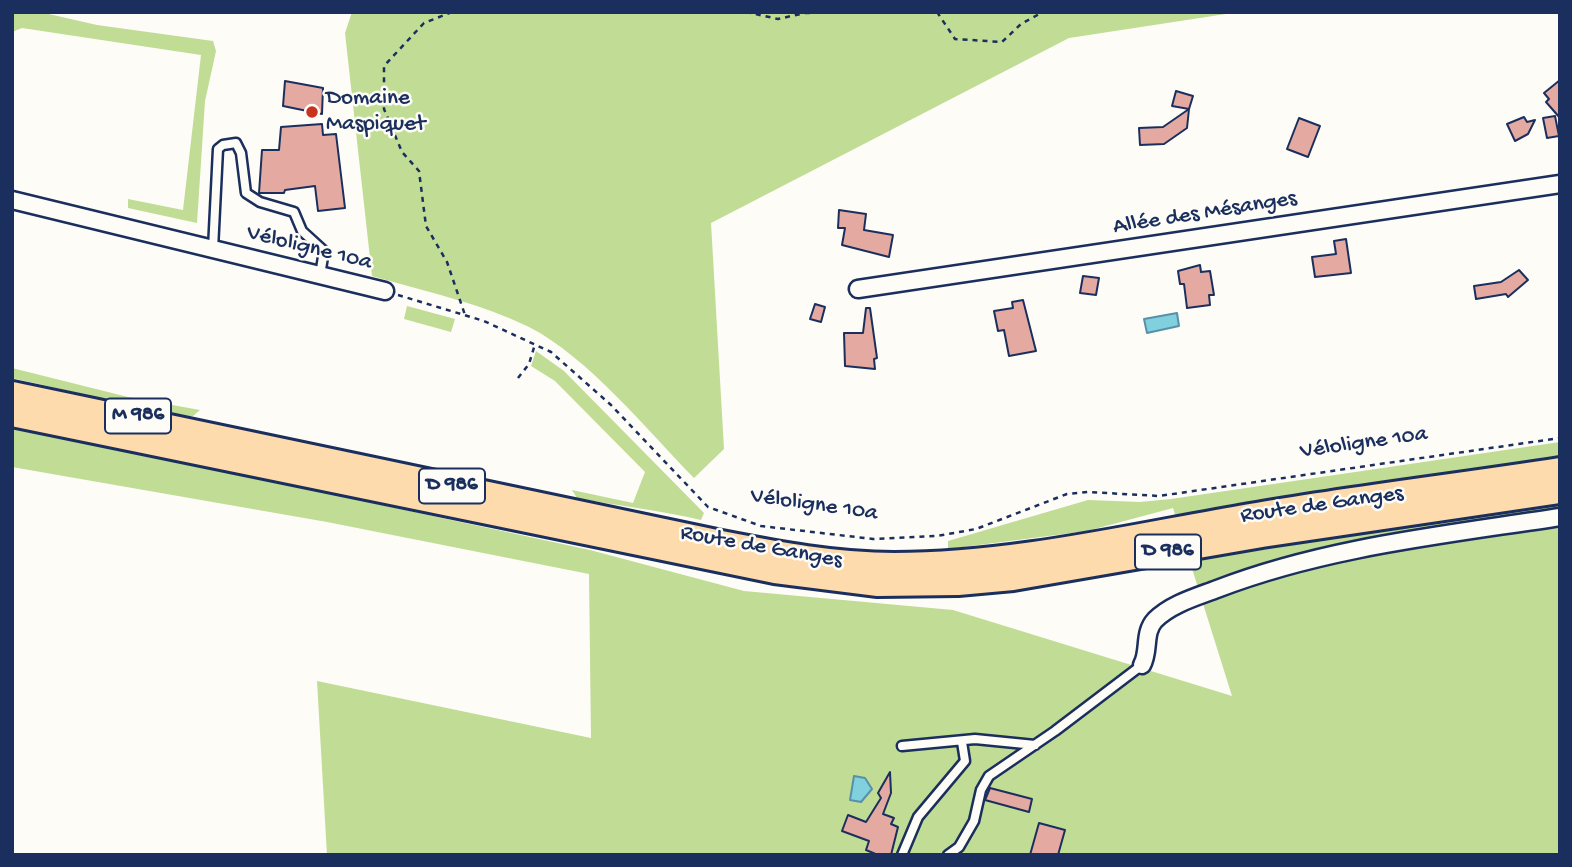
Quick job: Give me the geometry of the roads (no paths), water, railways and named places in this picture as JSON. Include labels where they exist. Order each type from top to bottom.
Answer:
[{"type":"main road","name":"M 986","points":[[12,384],[263,447]]},
{"type":"main road","name":"Route de Ganges","points":[[12,394],[798,558],[894,565],[962,563],[1020,556],[1255,515],[1560,471]]},
{"type":"main road","name":"Route de Ganges","points":[[12,414],[775,571],[878,584],[958,583],[1013,578],[1262,535],[1560,491]]},
{"type":"street","name":"Allée des Mésanges","points":[[858,289],[1560,184]]},
{"type":"street","name":"Véloligne 10a","points":[[12,200],[385,291]]},
{"type":"street","points":[[1142,665],[1148,631],[1153,622],[1184,602],[1234,583],[1350,550],[1560,517]]},
{"type":"lane","points":[[213,249],[218,149],[223,145],[236,143],[241,153],[246,193],[260,202],[294,212],[302,230],[324,251],[320,275]]},
{"type":"lane","points":[[948,855],[958,847],[974,821],[981,790],[989,776],[1142,665]]},
{"type":"lane","points":[[902,746],[975,739],[1035,745]]},
{"type":"lane","points":[[902,855],[918,817],[965,761],[962,742]]},
{"type":"water","points":[[1177,313],[1179,326],[1147,333],[1144,319]]},
{"type":"water","points":[[854,776],[865,778],[872,789],[861,802],[850,800]]},
{"type":"place","name":"Domaine Maspiquet","points":[[312,112]]}]
